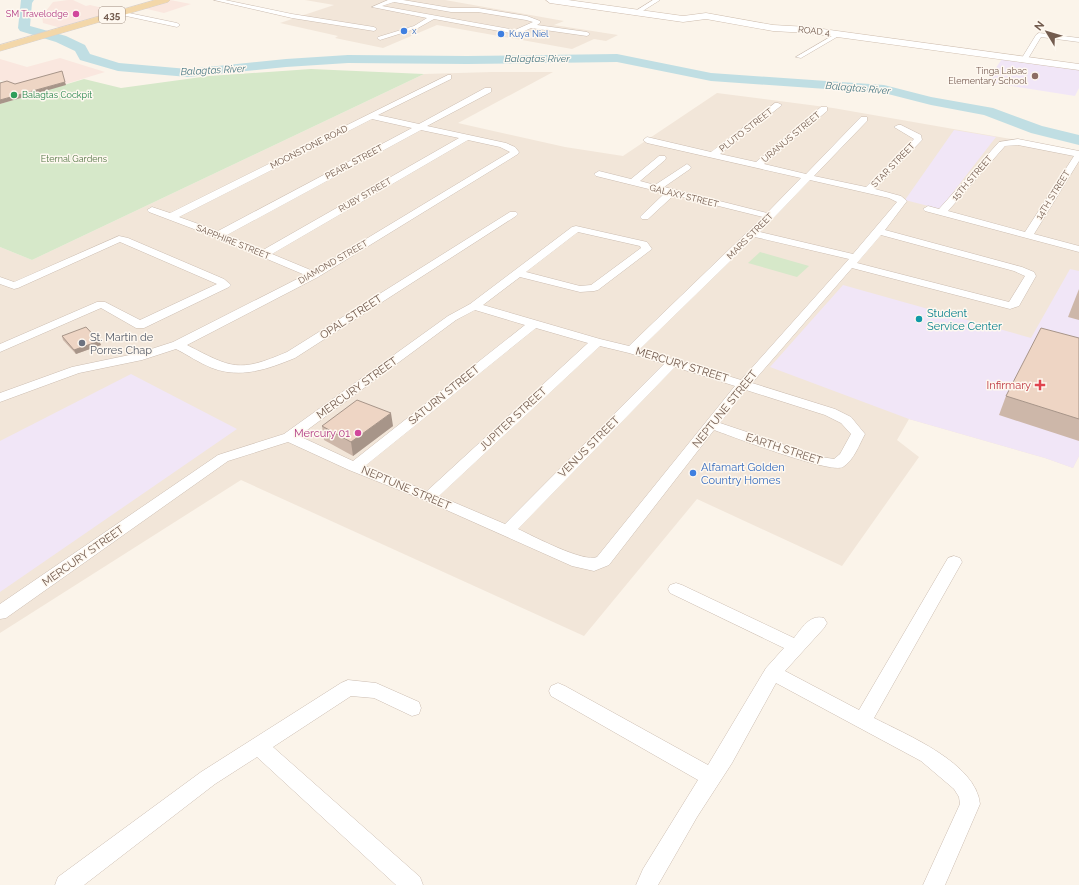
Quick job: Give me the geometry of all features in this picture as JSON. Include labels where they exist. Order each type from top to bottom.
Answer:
[{"type":"main road","name":"435","points":[[0,48],[165,0]]},
{"type":"street","points":[[217,0],[276,13],[374,29]]},
{"type":"street","points":[[393,0],[451,10],[478,10],[538,21],[531,26],[515,32],[375,7],[393,0]]},
{"type":"street","name":"ROAD 4","points":[[550,0],[683,19],[706,16],[773,28],[839,34],[1079,67]]},
{"type":"street","points":[[636,13],[656,0]]},
{"type":"street","points":[[380,38],[416,27],[433,17],[451,10]]},
{"type":"street","points":[[119,13],[177,25]]},
{"type":"street","points":[[531,26],[587,34]]},
{"type":"street","points":[[800,57],[839,34]]},
{"type":"street","points":[[1024,60],[1039,35],[1079,40]]},
{"type":"street","name":"MOONSTONE ROAD","points":[[170,217],[448,77]]},
{"type":"street","name":"PEARL STREET","points":[[219,235],[488,90]]},
{"type":"street","name":"PLUTO STREET","points":[[714,155],[778,105]]},
{"type":"street","name":"URANUS STREET","points":[[758,165],[824,109]]},
{"type":"street","name":"DIAMOND STREET","points":[[2,394],[76,370],[142,356],[177,345],[314,276],[515,152],[503,145],[370,116]]},
{"type":"street","name":"MARS STREET","points":[[632,350],[753,233],[864,119]]},
{"type":"street","name":"STAR STREET","points":[[868,190],[918,140],[918,137],[898,127]]},
{"type":"street","name":"RUBY STREET","points":[[264,254],[467,137]]},
{"type":"street","name":"NEPTUNE STREET","points":[[289,437],[578,562],[594,565],[603,561],[744,384],[851,260],[879,231],[902,201],[898,198],[868,190],[647,140]]},
{"type":"street","name":"15TH STREET","points":[[942,212],[1002,144],[1018,142],[1079,154]]},
{"type":"street","name":"14TH STREET","points":[[1028,235],[1079,154]]},
{"type":"street","points":[[632,183],[662,158]]},
{"type":"street","points":[[655,189],[687,167]]},
{"type":"street","name":"GALAXY STREET","points":[[599,174],[769,216]]},
{"type":"street","points":[[645,217],[671,192]]},
{"type":"street","points":[[928,209],[1079,249]]},
{"type":"street","name":"SAPPHIRE STREET","points":[[152,210],[219,235],[314,276]]},
{"type":"street","name":"OPAL STREET","points":[[177,345],[222,367],[241,370],[267,365],[291,355],[513,214]]},
{"type":"street","points":[[474,306],[576,229],[643,244],[647,249],[594,288],[588,290],[519,273]]},
{"type":"street","points":[[753,233],[1010,306],[1015,304],[1031,276],[1030,274],[1018,269],[879,231]]},
{"type":"street","points":[[0,280],[14,286],[119,239],[220,281],[224,285],[140,325],[101,304],[0,348]]},
{"type":"street","name":"MERCURY STREET","points":[[0,613],[223,458],[289,437],[452,318],[474,306],[597,342],[632,350],[744,384]]},
{"type":"street","name":"SATURN STREET","points":[[354,466],[533,324]]},
{"type":"street","name":"JUPITER STREET","points":[[429,497],[597,342]]},
{"type":"street","name":"VENUS STREET","points":[[507,531],[672,363]]},
{"type":"street","name":"EARTH STREET","points":[[712,425],[819,462],[837,464],[846,457],[858,434],[846,420],[830,412],[744,384]]},
{"type":"street","points":[[863,720],[954,562]]},
{"type":"street","points":[[676,589],[795,646]]},
{"type":"street","points":[[647,885],[655,869],[711,777],[725,757],[772,672],[818,623]]},
{"type":"street","points":[[772,672],[928,755],[961,783],[969,794],[970,804],[934,885]]},
{"type":"street","points":[[66,885],[208,778],[348,688],[376,691],[412,708]]},
{"type":"street","points":[[558,691],[711,777]]},
{"type":"street","points":[[258,746],[412,885]]},
{"type":"shaded area","name":"SM Travelodge","points":[[73,0],[86,6],[90,5],[116,11],[61,28],[43,23],[42,16],[53,2]]},
{"type":"shaded area","points":[[170,0],[191,4],[164,13],[143,8]]},
{"type":"shaded area","points":[[305,0],[445,0],[564,21],[554,25],[618,35],[606,41],[594,39],[572,49],[437,25],[383,48],[335,38],[338,36],[280,23],[334,5]]},
{"type":"shaded area","points":[[60,58],[105,72],[0,104],[0,86],[9,83],[0,80],[0,59],[27,67]]},
{"type":"shaded area","name":"Tinga Labac Elementary School","points":[[1002,59],[1079,70],[1079,88],[1075,96],[986,82]]},
{"type":"shaded area","points":[[553,72],[458,123],[565,147],[623,156],[717,93],[833,108],[1079,151],[1079,456],[1073,468],[1045,458],[909,419],[897,440],[919,457],[842,566],[697,499],[584,636],[241,480],[0,633],[0,247],[32,260],[424,74]]},
{"type":"shaded area","points":[[954,130],[996,137],[940,209],[905,200]]},
{"type":"shaded area","points":[[1070,269],[1079,271],[1079,456],[1073,468],[1045,458],[909,419],[770,367],[843,285],[1031,338]]},
{"type":"shaded area","points":[[131,374],[237,429],[0,592],[0,441]]},
{"type":"green space","name":"Eternal Gardens","points":[[311,69],[424,74],[32,260],[0,247],[0,104],[84,79],[121,88],[209,76]]},
{"type":"green space","points":[[760,252],[809,266],[797,277],[748,263]]},
{"type":"building","name":"Balagtas Cockpit","points":[[62,71],[65,82],[0,100],[0,83],[7,81],[15,84]]},
{"type":"building","name":"St. Martin de Porres Chap","points":[[86,327],[99,341],[74,350],[62,336]]},
{"type":"building","points":[[1041,328],[1079,338],[1079,419],[1006,396]]},
{"type":"building","points":[[357,400],[391,413],[351,442],[322,426]]},
{"type":"waterway","name":"Balagtas River","points":[[28,0],[26,1],[24,28],[61,39],[80,48],[85,57],[118,67],[188,73],[286,63],[348,59],[467,60],[617,58],[711,77],[884,89],[931,101],[988,111],[1037,130],[1079,140]]},
{"type":"place","name":"SM Travelodge","points":[[76,14]]},
{"type":"place","name":"x","points":[[404,31]]},
{"type":"place","name":"Kuya Niel","points":[[501,34]]},
{"type":"place","name":"Tinga Labac Elementary School","points":[[1035,76]]},
{"type":"place","name":"Balagtas Cockpit","points":[[14,95]]},
{"type":"place","name":"Student Service Center","points":[[919,319]]},
{"type":"place","name":"St. Martin de Porres Chap","points":[[82,343]]},
{"type":"place","name":"Infirmary","points":[[1040,385]]},
{"type":"place","name":"Mercury 01","points":[[358,433]]},
{"type":"place","name":"Alfamart Golden Country Homes","points":[[693,473]]}]
